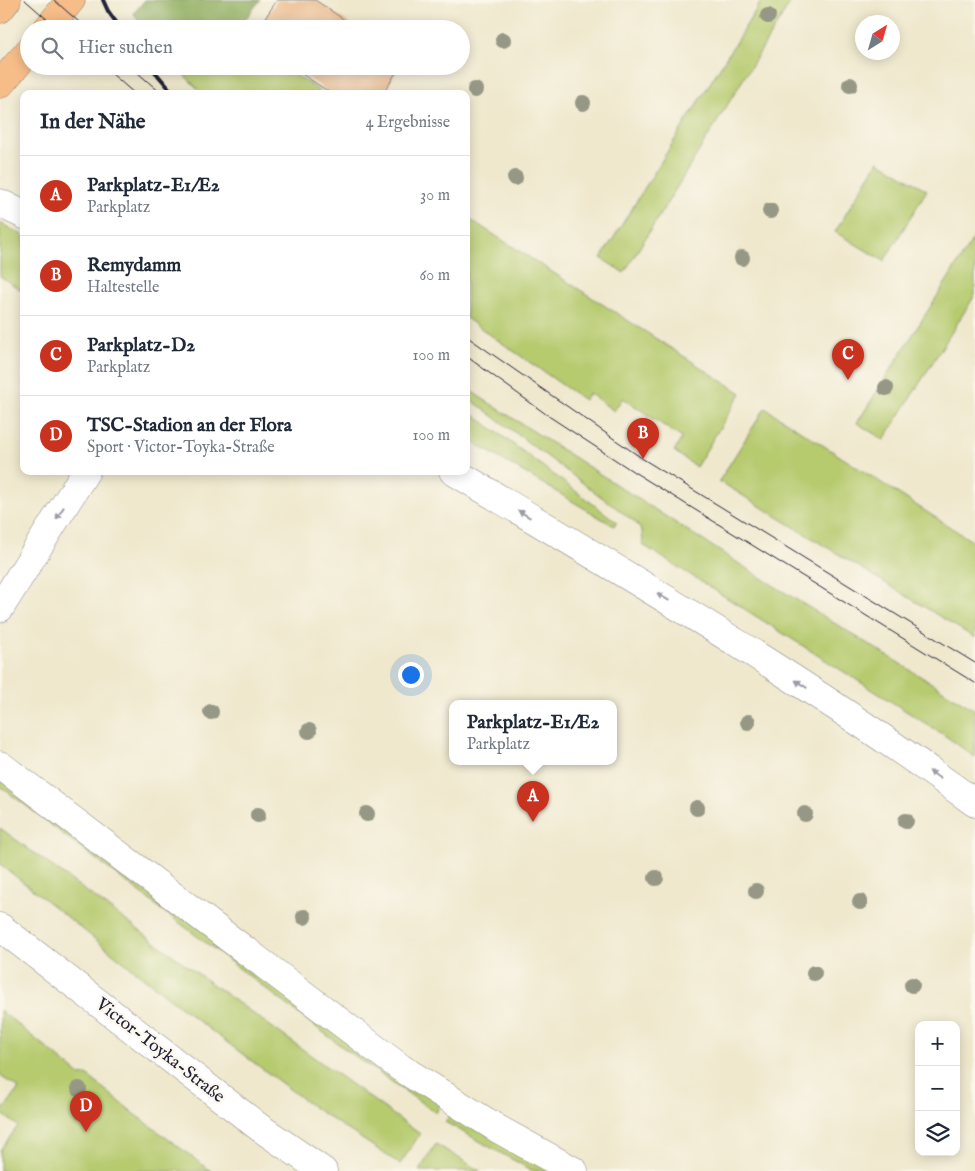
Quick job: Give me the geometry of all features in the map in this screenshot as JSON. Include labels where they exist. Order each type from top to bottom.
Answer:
[{"type":"main road","points":[[0,9],[7,0]]},
{"type":"main road","points":[[54,20],[71,0]]},
{"type":"main road","points":[[0,84],[20,61]]},
{"type":"street","points":[[0,203],[20,212]]},
{"type":"street","points":[[0,608],[83,475]]},
{"type":"street","points":[[460,475],[728,636],[836,706],[975,804]]},
{"type":"street","points":[[0,765],[401,1068],[498,1129],[574,1171]]},
{"type":"street","name":"Victor-Toyka-Straße","points":[[0,927],[259,1127],[323,1171]]},
{"type":"green space","points":[[145,0],[260,0],[245,20],[138,20],[134,13]]},
{"type":"green space","points":[[762,0],[792,0],[624,273],[601,258]]},
{"type":"green space","points":[[184,75],[296,75],[318,90],[199,90]]},
{"type":"green space","points":[[878,161],[927,190],[884,261],[835,232]]},
{"type":"green space","points":[[471,220],[741,393],[696,467],[674,451],[682,438],[623,398],[614,411],[589,393],[584,400],[470,321]]},
{"type":"green space","points":[[0,223],[20,234],[20,289],[0,276]]},
{"type":"green space","points":[[975,236],[975,295],[884,440],[857,423]]},
{"type":"green space","points":[[470,391],[763,579],[975,710],[975,757],[944,735],[643,545],[642,531],[635,522],[470,399]]},
{"type":"green space","points":[[765,408],[975,543],[975,638],[719,481]]},
{"type":"green space","points":[[470,412],[617,522],[614,526],[470,440]]},
{"type":"green space","points":[[0,773],[440,1104],[436,1113],[341,1046],[0,786]]},
{"type":"green space","points":[[0,828],[420,1134],[400,1164],[316,1109],[201,1023],[0,864]]},
{"type":"green space","points":[[0,1010],[81,1076],[87,1075],[136,1115],[211,1171],[0,1171],[0,1150],[18,1126],[1,1113],[19,1088],[0,1076]]},
{"type":"green space","points":[[452,1112],[556,1171],[533,1171],[445,1122]]},
{"type":"green space","points":[[436,1144],[480,1171],[419,1171]]},
{"type":"building","points":[[277,0],[315,0],[345,20],[264,20]]},
{"type":"building","points":[[304,75],[395,75],[385,90],[326,90]]},
{"type":"tram line","points":[[25,0],[48,20]]},
{"type":"tram line","points":[[54,0],[77,20]]},
{"type":"tram line","points":[[113,75],[130,90]]},
{"type":"tram line","points":[[140,75],[157,90]]},
{"type":"tram line","points":[[470,339],[643,459],[975,663]]},
{"type":"tram line","points":[[470,359],[550,417],[634,472],[975,683]]},
{"type":"railway","points":[[103,0],[114,20]]},
{"type":"railway","points":[[158,75],[171,90]]},
{"type":"place","name":"Parkplatz-D2","points":[[848,380]]},
{"type":"place","name":"Remydamm","points":[[643,459]]},
{"type":"place","name":"Parkplatz-E1/E2","points":[[533,822]]},
{"type":"place","name":"TSC-Stadion an der Flora","points":[[86,1132]]}]
